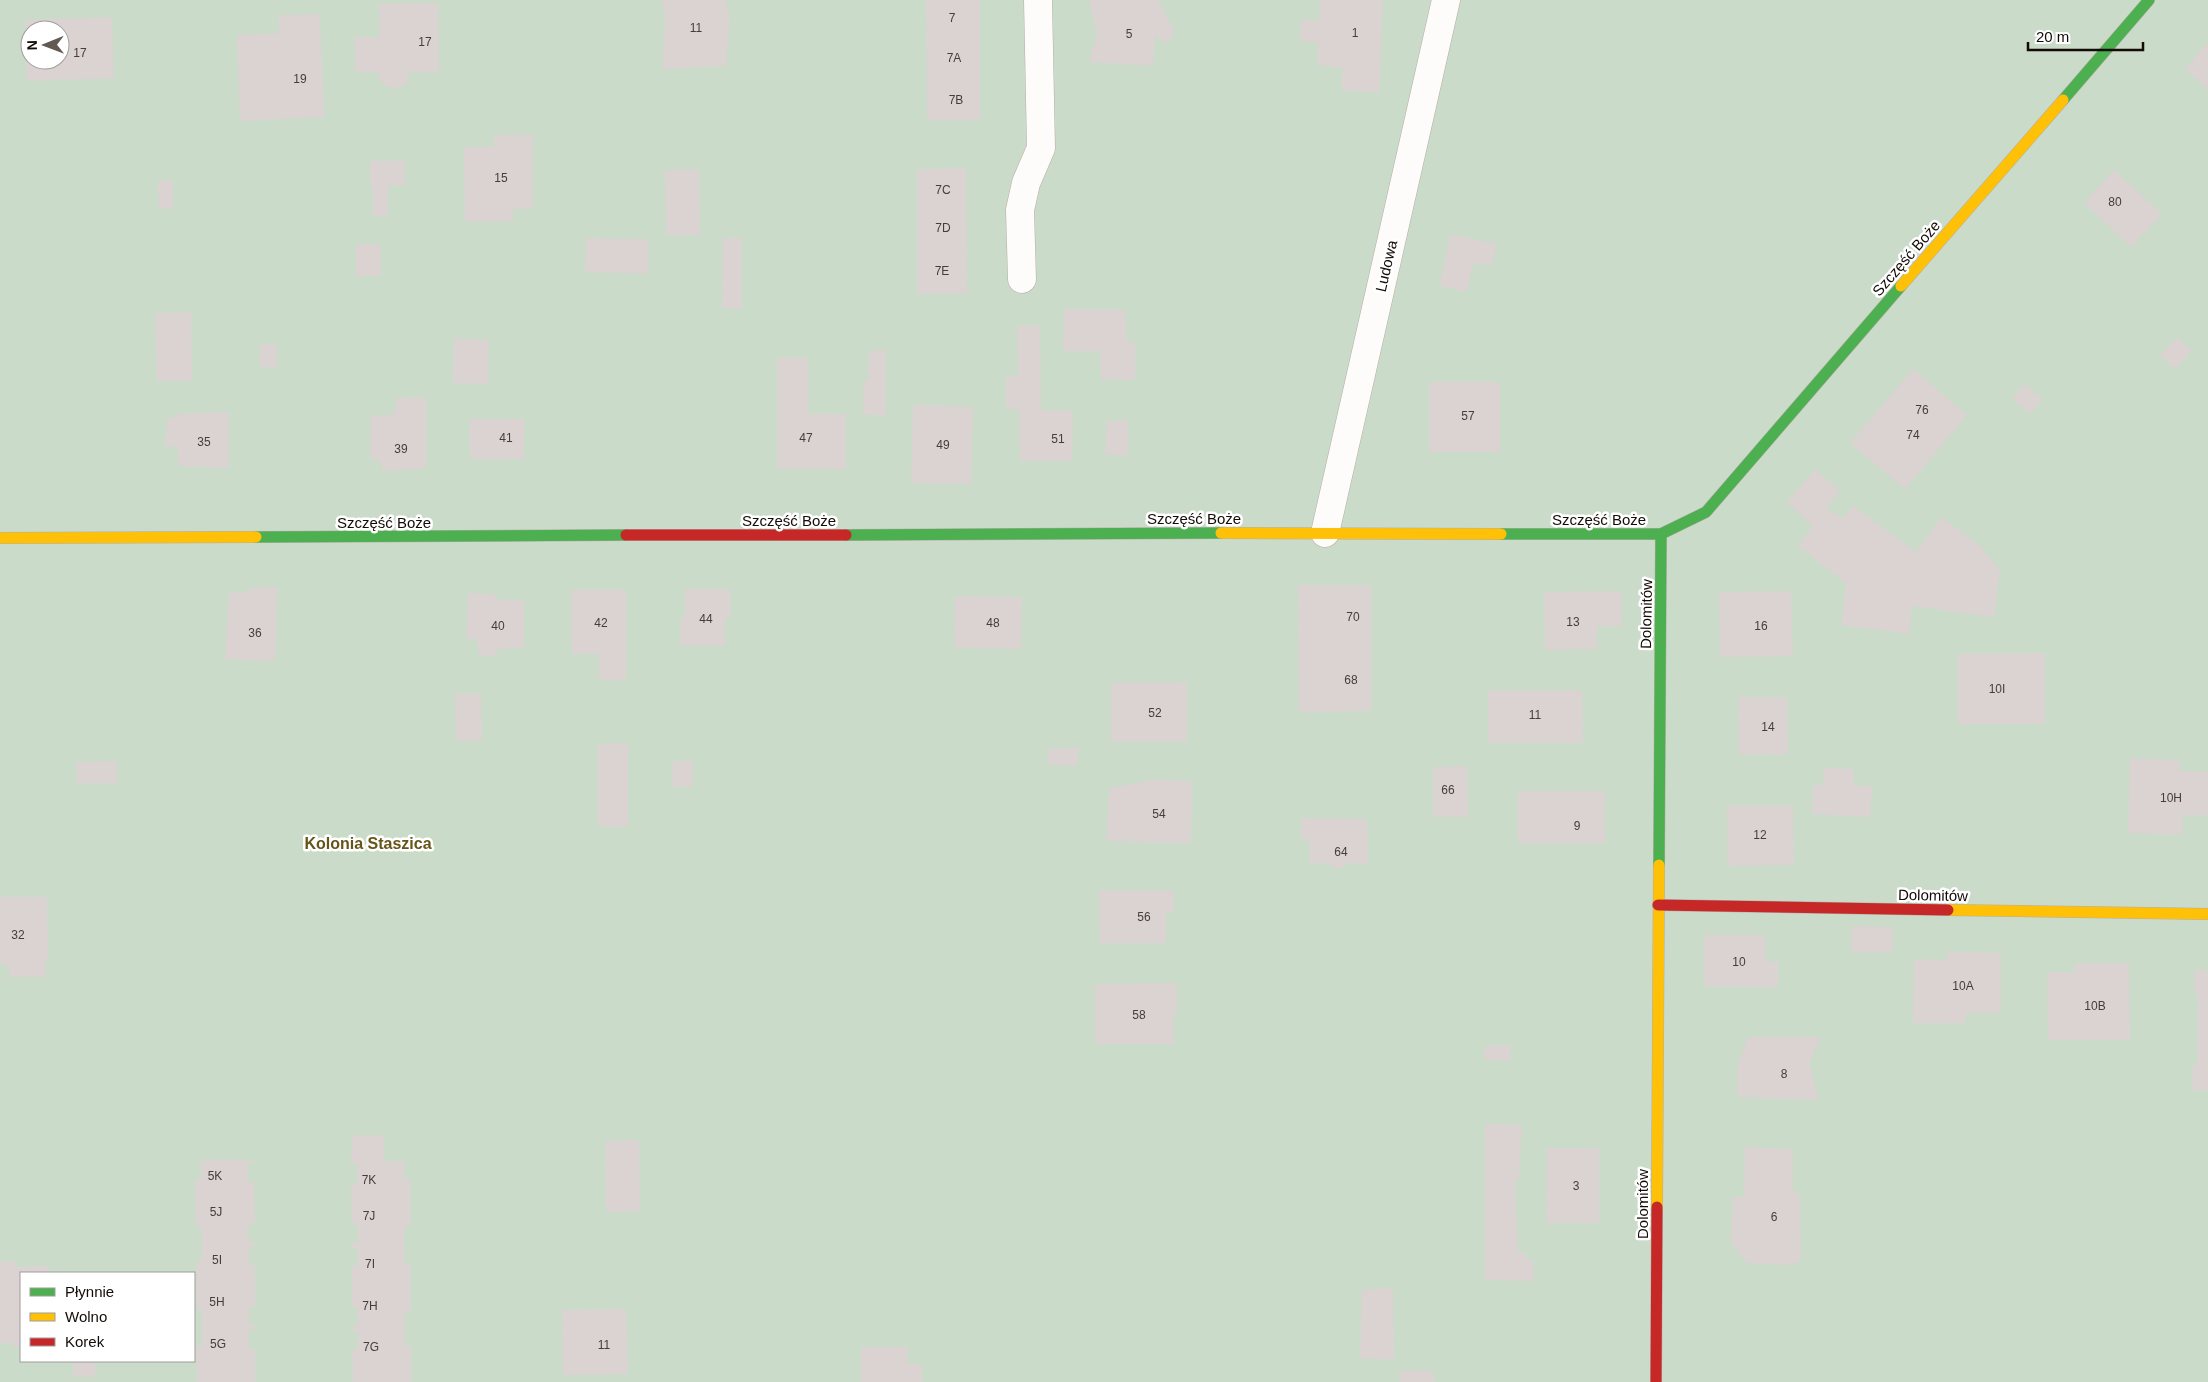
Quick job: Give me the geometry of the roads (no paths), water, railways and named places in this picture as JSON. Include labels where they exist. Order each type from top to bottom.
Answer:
[{"type":"street","points":[[1022,280],[1020,210],[1026,183],[1041,148],[1038,0]]},
{"type":"street","name":"Ludowa","points":[[1325,533],[1446,0]]},
{"type":"street","name":"Szczęść Boże","points":[[0,538],[1325,533],[1661,534],[1706,512],[2149,0]]},
{"type":"street","name":"Dolomitów","points":[[1656,1382],[1661,534]]},
{"type":"street","name":"Dolomitów","points":[[1658,906],[2208,914]]},
{"type":"district","name":"Kolonia Staszica","points":[[368,843]]}]
